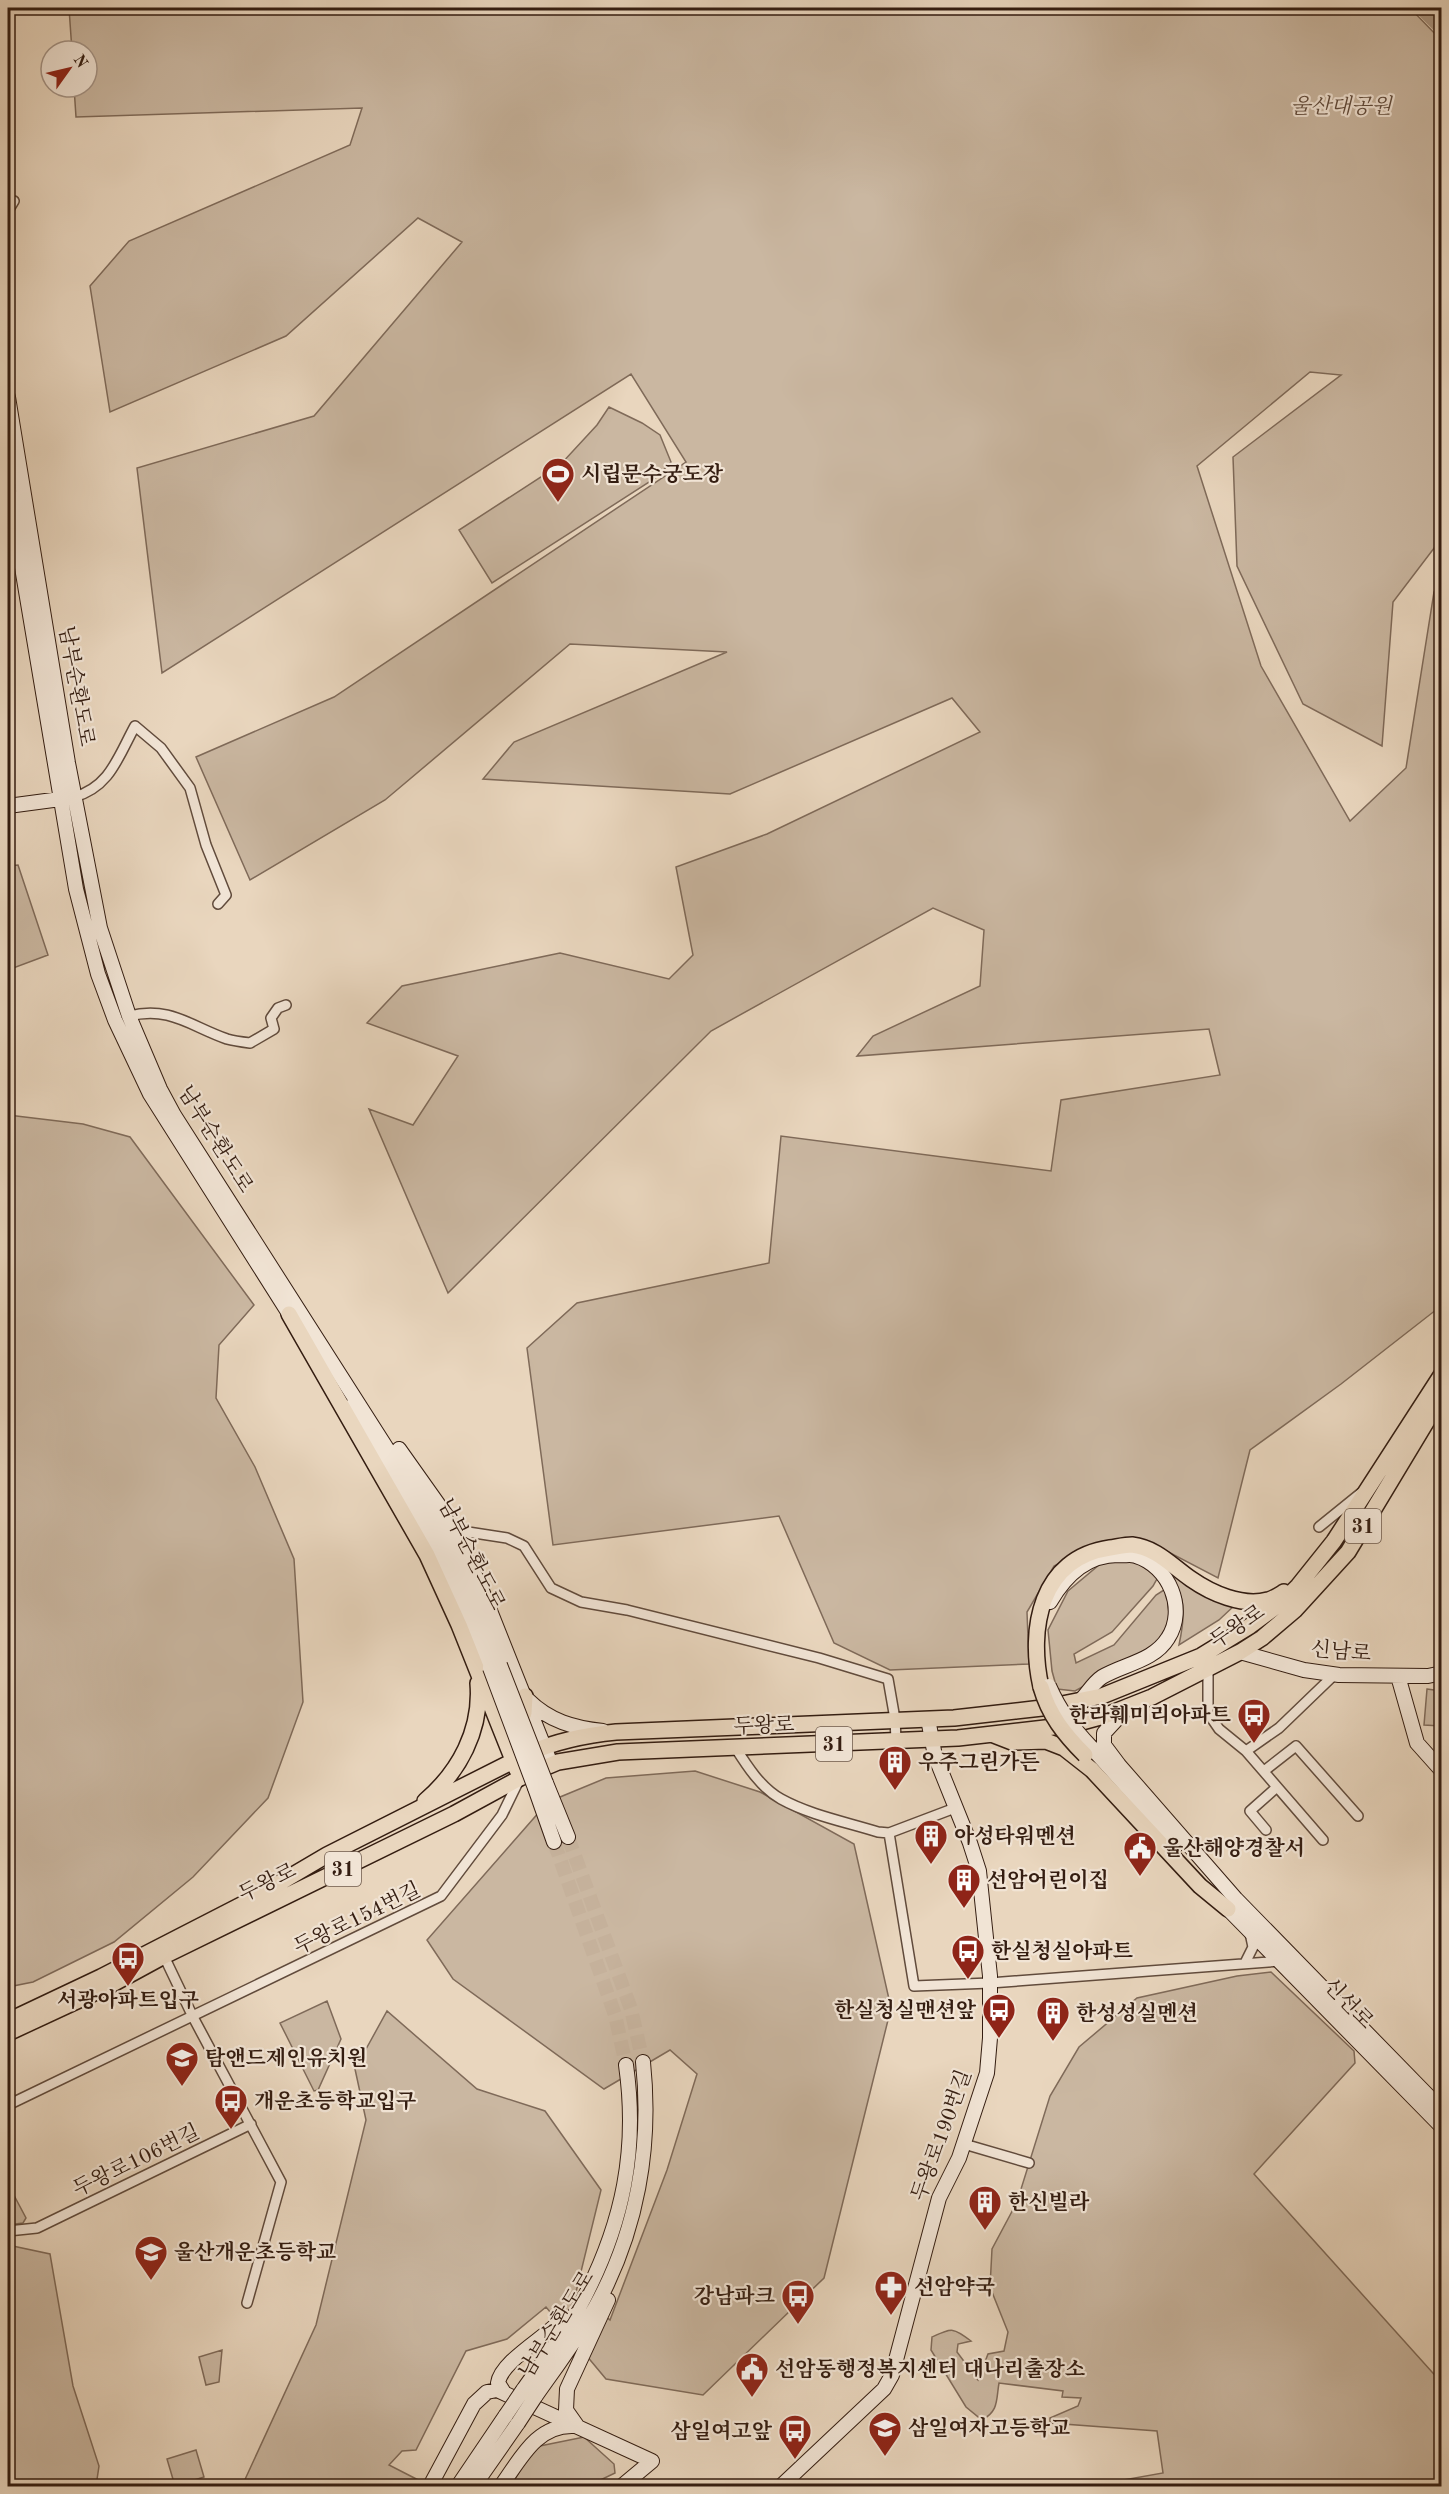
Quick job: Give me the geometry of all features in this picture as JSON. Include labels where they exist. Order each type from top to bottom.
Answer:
[{"type":"main road","name":"남부순환도로","points":[[8,397],[67,798],[76,889],[86,931],[115,1020],[166,1120],[437,1527],[466,1581],[488,1667],[541,1786],[561,1839]]},
{"type":"main road","name":"남부순환도로","points":[[8,484],[67,798],[112,971],[160,1089],[294,1311]]},
{"type":"main road","points":[[8,806],[67,798]]},
{"type":"main road","points":[[294,1311],[427,1487],[456,1535],[479,1583],[551,1764]]},
{"type":"main road","points":[[294,1311],[488,1667],[493,1709],[520,1778]]},
{"type":"main road","name":"두왕로","points":[[8,2033],[107,1987],[161,1952],[327,1855],[544,1746],[578,1737],[616,1732],[1001,1714],[1102,1696],[1201,1656],[1250,1626],[1281,1603],[1298,1586],[1334,1541],[1442,1374]]},
{"type":"main road","name":"두왕로","points":[[8,2021],[161,1952],[454,1814],[551,1764],[600,1753],[931,1739],[991,1734],[1071,1725],[1104,1716],[1152,1697],[1240,1652],[1262,1638],[1295,1610],[1348,1552],[1442,1396]]},
{"type":"main road","points":[[1232,1904],[1196,1871],[1088,1751],[1067,1737],[1052,1717],[1045,1687],[1035,1661],[1041,1607],[1059,1573],[1090,1551],[1132,1545],[1157,1553],[1192,1580],[1226,1598],[1252,1602],[1268,1600],[1298,1586]]},
{"type":"main road","points":[[1045,1687],[1043,1627],[1048,1606],[1056,1592],[1074,1571],[1088,1562],[1105,1555],[1136,1556],[1162,1571],[1175,1598],[1177,1617],[1169,1637],[1157,1652],[1100,1678],[1080,1701]]},
{"type":"main road","name":"신남로","points":[[1240,1652],[1304,1670],[1334,1675],[1398,1676],[1442,1673]]},
{"type":"main road","points":[[406,1816],[437,1791],[454,1770],[466,1749],[474,1727],[479,1691],[488,1667]]},
{"type":"main road","points":[[1398,1676],[1417,1743],[1442,1771]]},
{"type":"main road","points":[[493,1709],[501,1718],[516,1719],[524,1713],[525,1696]]},
{"type":"main road","points":[[525,1696],[537,1708],[558,1721],[590,1730],[616,1732]]},
{"type":"main road","points":[[1130,1704],[1104,1733],[1104,1745],[1232,1904]]},
{"type":"main road","name":"두왕로190번길","points":[[781,2487],[884,2389],[892,2376],[939,2198],[954,2171],[987,2073],[990,2038],[990,1983],[987,1930],[979,1871],[935,1756],[928,1719]]},
{"type":"main road","points":[[991,1734],[1012,1742],[1046,1741],[1064,1748],[1092,1770],[1200,1886],[1232,1904]]},
{"type":"main road","name":"신선로","points":[[1232,1904],[1249,1930],[1442,2127]]},
{"type":"main road","name":"신선로","points":[[1232,1904],[1295,1960],[1442,2110]]},
{"type":"main road","name":"남부순환도로","points":[[458,2487],[595,2307],[610,2278],[631,2224],[637,2198],[646,2136],[644,2062]]},
{"type":"main road","name":"남부순환도로","points":[[529,2394],[596,2271],[618,2219],[628,2162],[631,2109],[626,2065]]},
{"type":"main road","points":[[578,2427],[566,2410],[567,2389],[613,2288],[633,2220],[637,2198]]},
{"type":"main road","points":[[503,2391],[498,2383],[501,2374],[538,2337],[552,2331],[576,2302],[596,2271]]},
{"type":"main road","points":[[430,2487],[477,2399],[492,2390],[503,2391],[652,2461],[622,2487]]},
{"type":"main road","name":"남부순환도로","points":[[474,2487],[512,2419]]},
{"type":"main road","points":[[501,2487],[541,2435],[559,2427],[578,2427]]},
{"type":"street","points":[[8,211],[14,201]]},
{"type":"street","points":[[67,798],[90,793],[104,782],[135,726],[161,748],[190,788],[206,845],[226,895],[218,904]]},
{"type":"street","points":[[129,1016],[147,1012],[162,1013],[195,1023],[227,1039],[250,1043],[274,1029],[272,1018],[278,1008],[286,1005]]},
{"type":"street","points":[[1319,1527],[1372,1483]]},
{"type":"street","points":[[456,1535],[468,1532],[507,1538],[524,1546],[551,1588],[581,1602],[807,1655],[888,1679],[896,1740]]},
{"type":"street","points":[[1208,1670],[1209,1713],[1220,1729],[1246,1751],[1323,1840]]},
{"type":"street","points":[[1246,1751],[1279,1728],[1334,1675]]},
{"type":"street","name":"두왕로154번길","points":[[193,2017],[441,1896],[502,1815],[529,1761],[544,1746]]},
{"type":"street","points":[[1264,1771],[1296,1746],[1358,1816]]},
{"type":"street","points":[[735,1747],[761,1782],[780,1798],[867,1829],[890,1833],[955,1808]]},
{"type":"street","points":[[1266,1830],[1250,1811],[1277,1787]]},
{"type":"street","points":[[890,1833],[914,1986],[990,1983],[1295,1960]]},
{"type":"street","points":[[1245,1964],[1253,1947],[1249,1930]]},
{"type":"street","points":[[161,1952],[281,2182],[247,2303]]},
{"type":"street","points":[[8,2105],[193,2017]]},
{"type":"street","name":"두왕로106번길","points":[[8,2231],[37,2228],[252,2124]]},
{"type":"street","points":[[964,2144],[1029,2163]]},
{"type":"green space","name":"울산대공원","points":[[69,8],[1410,8],[1441,40],[1441,539],[1393,602],[1382,746],[1303,704],[1237,566],[1233,457],[1341,375],[1310,372],[1197,466],[1261,666],[1350,821],[1406,768],[1434,592],[1441,583],[1442,849],[1436,852],[1442,863],[1441,1306],[1341,1384],[1250,1450],[1218,1578],[1157,1546],[1093,1545],[1054,1566],[1027,1612],[1029,1664],[890,1670],[834,1643],[779,1516],[553,1545],[527,1348],[577,1303],[769,1263],[781,1136],[1051,1171],[1061,1100],[1220,1075],[1209,1029],[857,1056],[873,1036],[980,986],[984,930],[933,908],[711,1031],[448,1293],[369,1109],[413,1125],[458,1056],[367,1023],[402,986],[560,953],[669,979],[693,955],[676,867],[767,834],[980,732],[952,698],[730,794],[483,779],[514,742],[727,652],[570,644],[385,800],[250,880],[196,757],[334,697],[686,462],[631,374],[162,673],[137,468],[314,416],[462,242],[418,218],[286,336],[110,412],[90,286],[129,241],[350,145],[362,108],[76,117],[75,99],[99,99],[99,39],[71,39]]},
{"type":"green space","name":"시립문수궁도장","points":[[609,407],[642,423],[660,435],[671,462],[657,477],[492,583],[459,530],[561,464],[597,425]]},
{"type":"green space","points":[[18,865],[48,955],[8,970],[8,866]]},
{"type":"green space","points":[[8,1115],[83,1124],[130,1137],[254,1305],[219,1345],[216,1398],[255,1467],[294,1559],[303,1702],[268,1798],[193,1877],[114,1942],[33,1982],[8,1987]]},
{"type":"green space","points":[[1127,1556],[1158,1577],[1153,1586],[1112,1632],[1074,1654],[1076,1663],[1114,1645],[1156,1595],[1167,1588],[1172,1610],[1168,1631],[1154,1648],[1075,1691],[1057,1689],[1052,1671],[1048,1630],[1068,1591],[1105,1560]]},
{"type":"green space","points":[[1165,1565],[1235,1605],[1219,1620],[1179,1645],[1183,1621],[1182,1603],[1177,1586]]},
{"type":"green space","points":[[1427,1689],[1441,1691],[1441,1726],[1424,1725]]},
{"type":"green space","points":[[695,1771],[760,1792],[854,1844],[891,2008],[824,2278],[703,2395],[606,2379],[546,2307],[507,2339],[466,2351],[416,2450],[402,2451],[389,2465],[430,2486],[242,2486],[316,2325],[366,2120],[355,2069],[387,2011],[477,2089],[545,2111],[601,2190],[576,2292],[610,2320],[667,2170],[697,2074],[670,2050],[604,2089],[453,1979],[427,1940],[548,1802],[606,1778]]},
{"type":"green space","points":[[1271,1972],[1354,2051],[1355,2063],[1254,2174],[1441,2382],[1441,2486],[1090,2486],[1163,2473],[1157,2431],[1050,2423],[1050,2418],[1078,2406],[1081,2398],[1062,2397],[1063,2391],[999,2383],[994,2409],[982,2420],[966,2407],[931,2350],[932,2337],[952,2330],[971,2341],[958,2344],[957,2352],[978,2380],[988,2354],[1004,2351],[1008,2332],[990,2287],[992,2249],[1017,2202],[1050,2096],[1079,2047],[1137,1998],[1237,1976]]},
{"type":"green space","points":[[327,2001],[341,2039],[318,2090],[314,2091],[280,2023]]},
{"type":"green space","points":[[8,2184],[26,2218],[23,2223],[8,2225]]},
{"type":"green space","points":[[8,2245],[50,2254],[73,2386],[99,2466],[96,2486],[8,2486]]},
{"type":"green space","points":[[222,2350],[219,2382],[206,2385],[199,2357]]},
{"type":"green space","points":[[584,2437],[614,2464],[615,2473],[588,2486],[510,2486],[535,2447]]},
{"type":"green space","points":[[196,2450],[204,2477],[175,2486],[167,2459]]},
{"type":"waterway","points":[[1422,8],[1442,28]]},
{"type":"tunnel","points":[[568,1837],[631,2009],[643,2062]]},
{"type":"tunnel","points":[[554,1842],[615,2015],[626,2065]]},
{"type":"place","name":"시립문수궁도장","points":[[558,503]]},
{"type":"place","name":"한라훼미리아파트","points":[[1254,1744]]},
{"type":"place","name":"우주그린가든","points":[[895,1791]]},
{"type":"place","name":"아성타워멘션","points":[[931,1865]]},
{"type":"place","name":"울산해양경찰서","points":[[1140,1877]]},
{"type":"place","name":"선암어린이집","points":[[964,1909]]},
{"type":"place","name":"한실청실아파트","points":[[968,1980]]},
{"type":"place","name":"서광아파트입구","points":[[128,1987]]},
{"type":"place","name":"한실청실맨션앞","points":[[999,2039]]},
{"type":"place","name":"한성성실멘션","points":[[1053,2042]]},
{"type":"place","name":"탐앤드제인유치원","points":[[182,2087]]},
{"type":"place","name":"개운초등학교입구","points":[[231,2130]]},
{"type":"place","name":"한신빌라","points":[[985,2231]]},
{"type":"place","name":"울산개운초등학교","points":[[151,2281]]},
{"type":"place","name":"선암약국","points":[[891,2316]]},
{"type":"place","name":"강남파크","points":[[798,2325]]},
{"type":"place","name":"선암동행정복지센터 대나리출장소","points":[[752,2398]]},
{"type":"place","name":"삼일여자고등학교","points":[[885,2457]]},
{"type":"place","name":"삼일여고앞","points":[[795,2460]]}]
